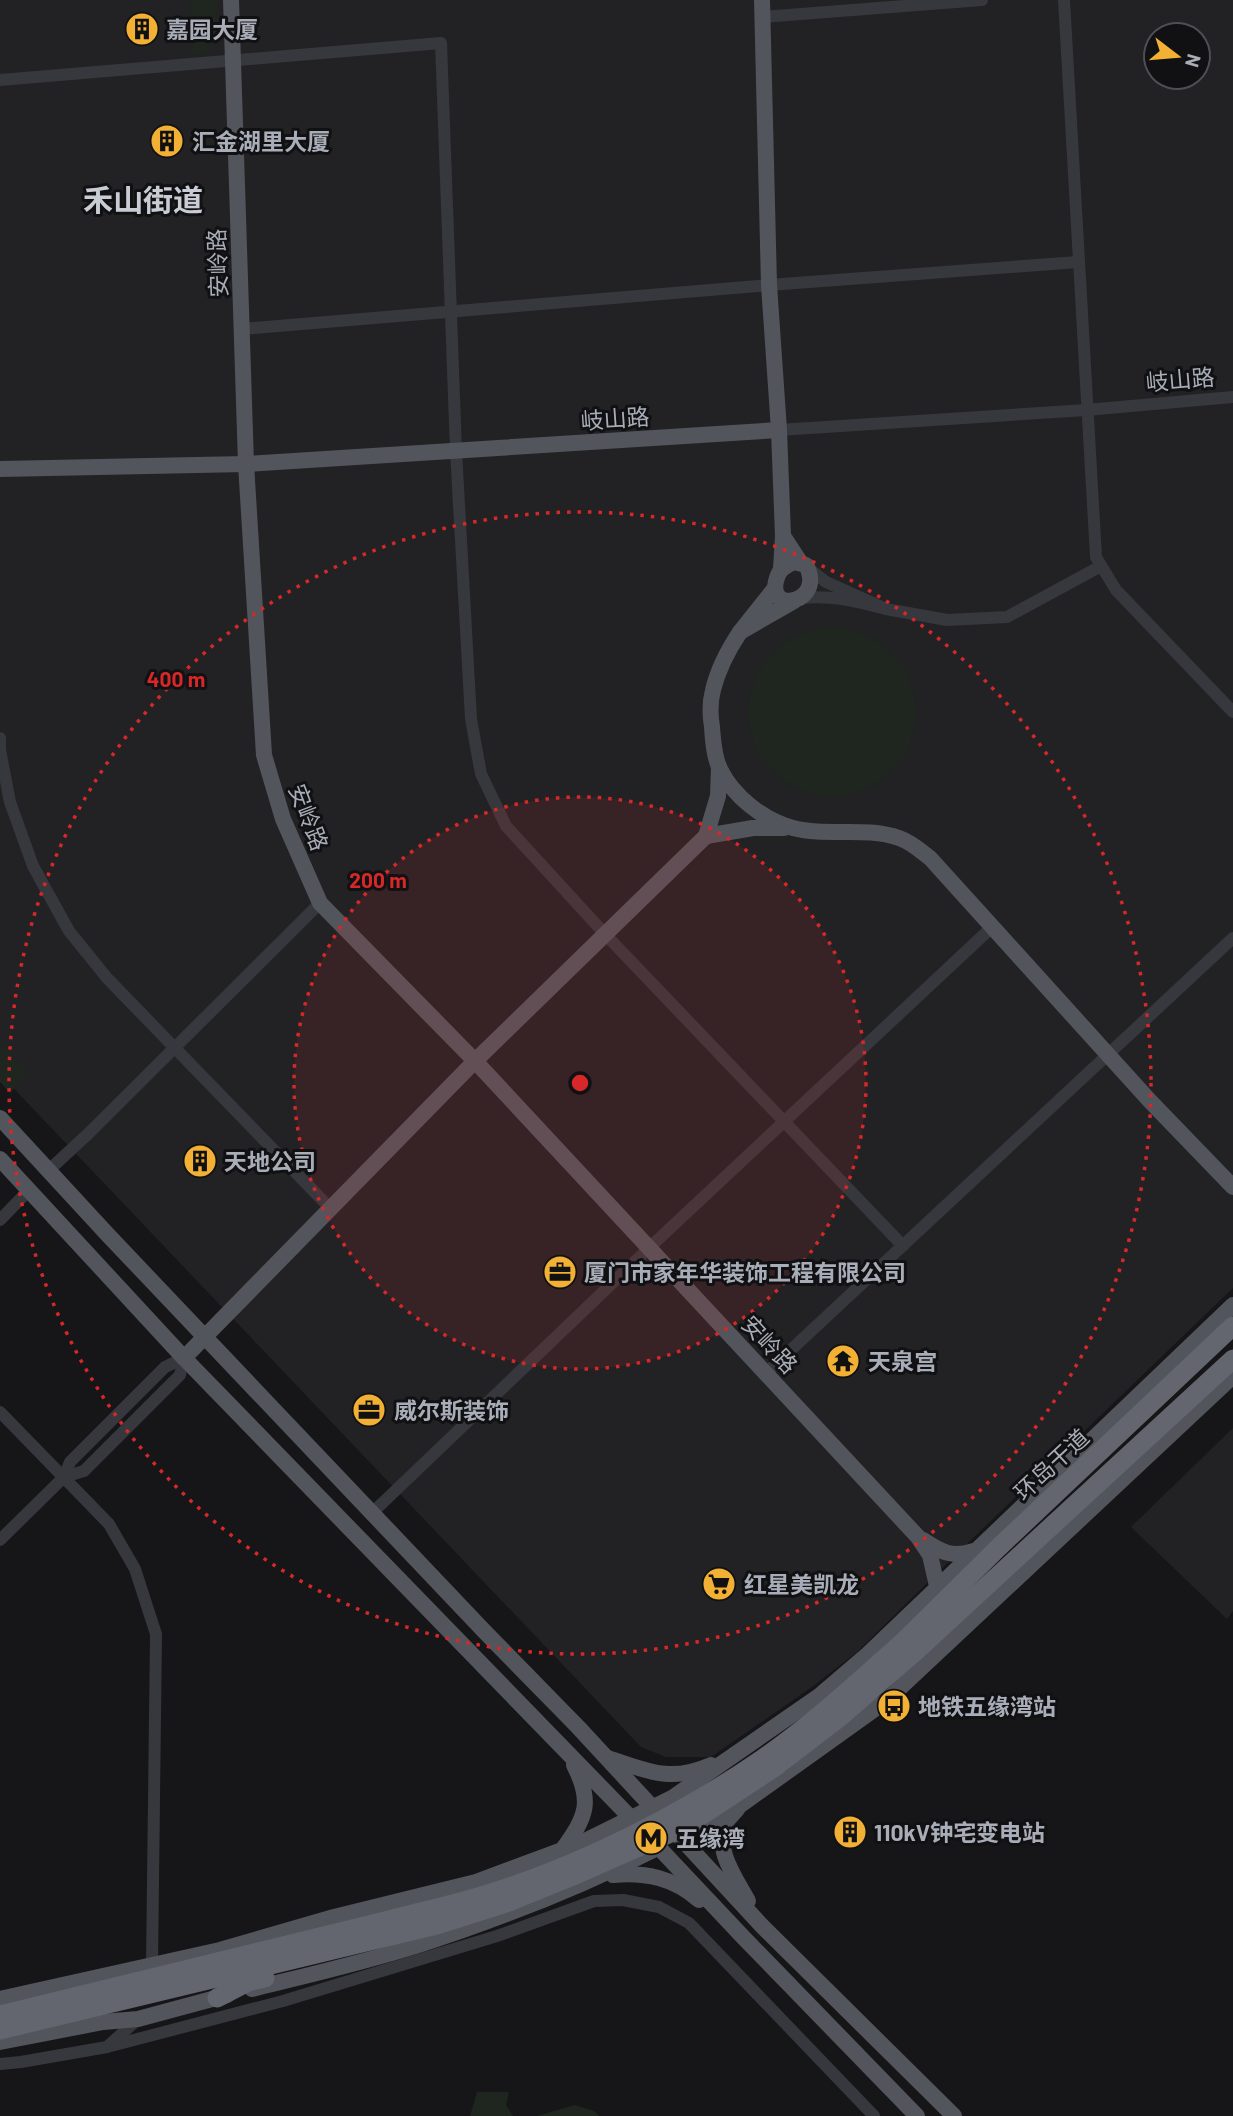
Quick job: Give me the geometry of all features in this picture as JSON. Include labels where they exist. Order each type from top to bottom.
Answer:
[{"type":"highway","name":"环岛干道","points":[[910,1645],[999,1547],[1233,1326]]},
{"type":"highway","name":"环岛干道","points":[[910,1645],[1233,1359]]},
{"type":"highway","points":[[217,1998],[248,1982],[296,1969],[384,1932],[564,1866],[664,1820],[763,1759],[910,1645]]},
{"type":"highway","points":[[220,1950],[384,1932]]},
{"type":"highway","points":[[0,2013],[384,1932]]},
{"type":"highway","points":[[0,2030],[384,1932]]},
{"type":"highway","points":[[0,2013],[81,1981]]},
{"type":"main road","name":"安岭路","points":[[231,0],[246,464],[264,755],[283,819],[320,903],[475,1061],[918,1537]]},
{"type":"main road","points":[[762,0],[769,285],[783,536],[781,569],[775,588],[740,632],[720,668],[712,692],[711,716],[713,745],[719,767],[729,785],[740,798],[769,818],[792,828]]},
{"type":"main road","name":"岐山路","points":[[0,469],[246,464],[779,430]]},
{"type":"main road","points":[[740,632],[797,599],[808,589],[810,581],[804,565],[783,536]]},
{"type":"main road","points":[[781,569],[794,562],[804,565]]},
{"type":"main road","points":[[775,588],[776,595],[780,598],[797,599]]},
{"type":"main road","points":[[184,1358],[475,1061],[706,835],[718,796],[719,767]]},
{"type":"main road","points":[[706,835],[753,828],[792,828],[816,832],[879,834],[900,838],[917,847],[930,858],[1149,1100],[1233,1187]]},
{"type":"main road","points":[[0,1118],[763,1927],[954,2116]]},
{"type":"main road","points":[[0,1134],[108,1235]]},
{"type":"main road","points":[[0,1159],[184,1358],[631,1817],[917,2116]]},
{"type":"main road","points":[[0,1999],[220,1950],[334,1917],[476,1881],[581,1843],[672,1798],[819,1696],[868,1654],[1233,1305]]},
{"type":"main road","points":[[0,2042],[103,2022],[138,2019],[420,1945],[535,1905],[600,1877],[742,1804],[886,1701],[1233,1376]]},
{"type":"main road","points":[[918,1537],[940,1552],[960,1555],[975,1550]]},
{"type":"main road","points":[[918,1537],[930,1555],[937,1587]]},
{"type":"main road","points":[[564,1849],[579,1826],[586,1806],[582,1780],[568,1753]]},
{"type":"main road","points":[[604,1756],[674,1776],[700,1770],[739,1753]]},
{"type":"main road","points":[[742,1804],[726,1823],[722,1847],[728,1866],[763,1927]]},
{"type":"main road","points":[[600,1877],[633,1873],[666,1879],[691,1893],[743,1937]]},
{"type":"street","points":[[762,17],[982,0]]},
{"type":"street","points":[[1064,0],[1096,557],[1116,590],[1233,712]]},
{"type":"street","points":[[0,80],[441,43],[456,451],[471,719],[481,774],[506,826],[604,933],[903,1246]]},
{"type":"street","points":[[242,329],[1078,262]]},
{"type":"street","name":"岐山路","points":[[779,430],[1086,410],[1233,397]]},
{"type":"street","points":[[804,565],[826,582],[886,609]]},
{"type":"street","points":[[797,599],[822,596],[844,598],[947,620],[1007,617],[1101,566]]},
{"type":"street","points":[[0,738],[10,802],[33,866],[69,931],[107,978],[330,1208]]},
{"type":"street","points":[[49,1170],[320,903]]},
{"type":"street","points":[[372,1513],[649,1248],[991,928]]},
{"type":"street","points":[[766,1373],[1233,939]]},
{"type":"street","points":[[0,1220],[29,1190]]},
{"type":"street","points":[[0,1540],[64,1477],[70,1462],[165,1367],[184,1358]]},
{"type":"street","points":[[0,1412],[109,1524],[135,1569],[156,1634],[152,1965]]},
{"type":"street","points":[[0,2064],[107,2047],[283,2001],[497,1936],[594,1900],[623,1900],[659,1907],[689,1923],[874,2116]]},
{"type":"street","points":[[107,2047],[138,2019]]},
{"type":"shaded area","points":[[0,0],[1233,0],[1233,1288],[857,1652],[812,1687],[711,1757],[666,1757],[641,1747],[0,1074]]},
{"type":"shaded area","points":[[190,0],[217,0],[217,40],[205,54],[191,55]]},
{"type":"shaded area","points":[[832,628],[864,635],[879,642],[891,653],[902,665],[909,680],[916,712],[909,744],[902,759],[891,771],[879,782],[864,789],[832,796],[800,789],[785,782],[773,771],[762,759],[755,744],[748,712],[755,680],[762,665],[773,653],[785,642],[800,635]]},
{"type":"shaded area","points":[[0,1041],[28,1073],[10,1093],[0,1082]]},
{"type":"shaded area","points":[[1233,1428],[1233,1611],[1227,1619],[1131,1527]]},
{"type":"shaded area","points":[[477,2092],[509,2092],[506,2105],[513,2116],[470,2116]]},
{"type":"shaded area","points":[[575,2105],[594,2111],[599,2116],[537,2116]]},
{"type":"place","name":"嘉园大厦","points":[[142,29]]},
{"type":"place","name":"汇金湖里大厦","points":[[167,141]]},
{"type":"place","name":"天地公司","points":[[200,1161]]},
{"type":"place","name":"厦门市家年华装饰工程有限公司","points":[[560,1272]]},
{"type":"place","name":"天泉宫","points":[[843,1361]]},
{"type":"place","name":"威尔斯装饰","points":[[369,1410]]},
{"type":"place","name":"红星美凯龙","points":[[719,1584]]},
{"type":"place","name":"地铁五缘湾站","points":[[894,1706]]},
{"type":"place","name":"110kV钟宅变电站","points":[[850,1832]]},
{"type":"place","name":"五缘湾","points":[[651,1838]]},
{"type":"district","name":"禾山街道","points":[[143,199]]}]
